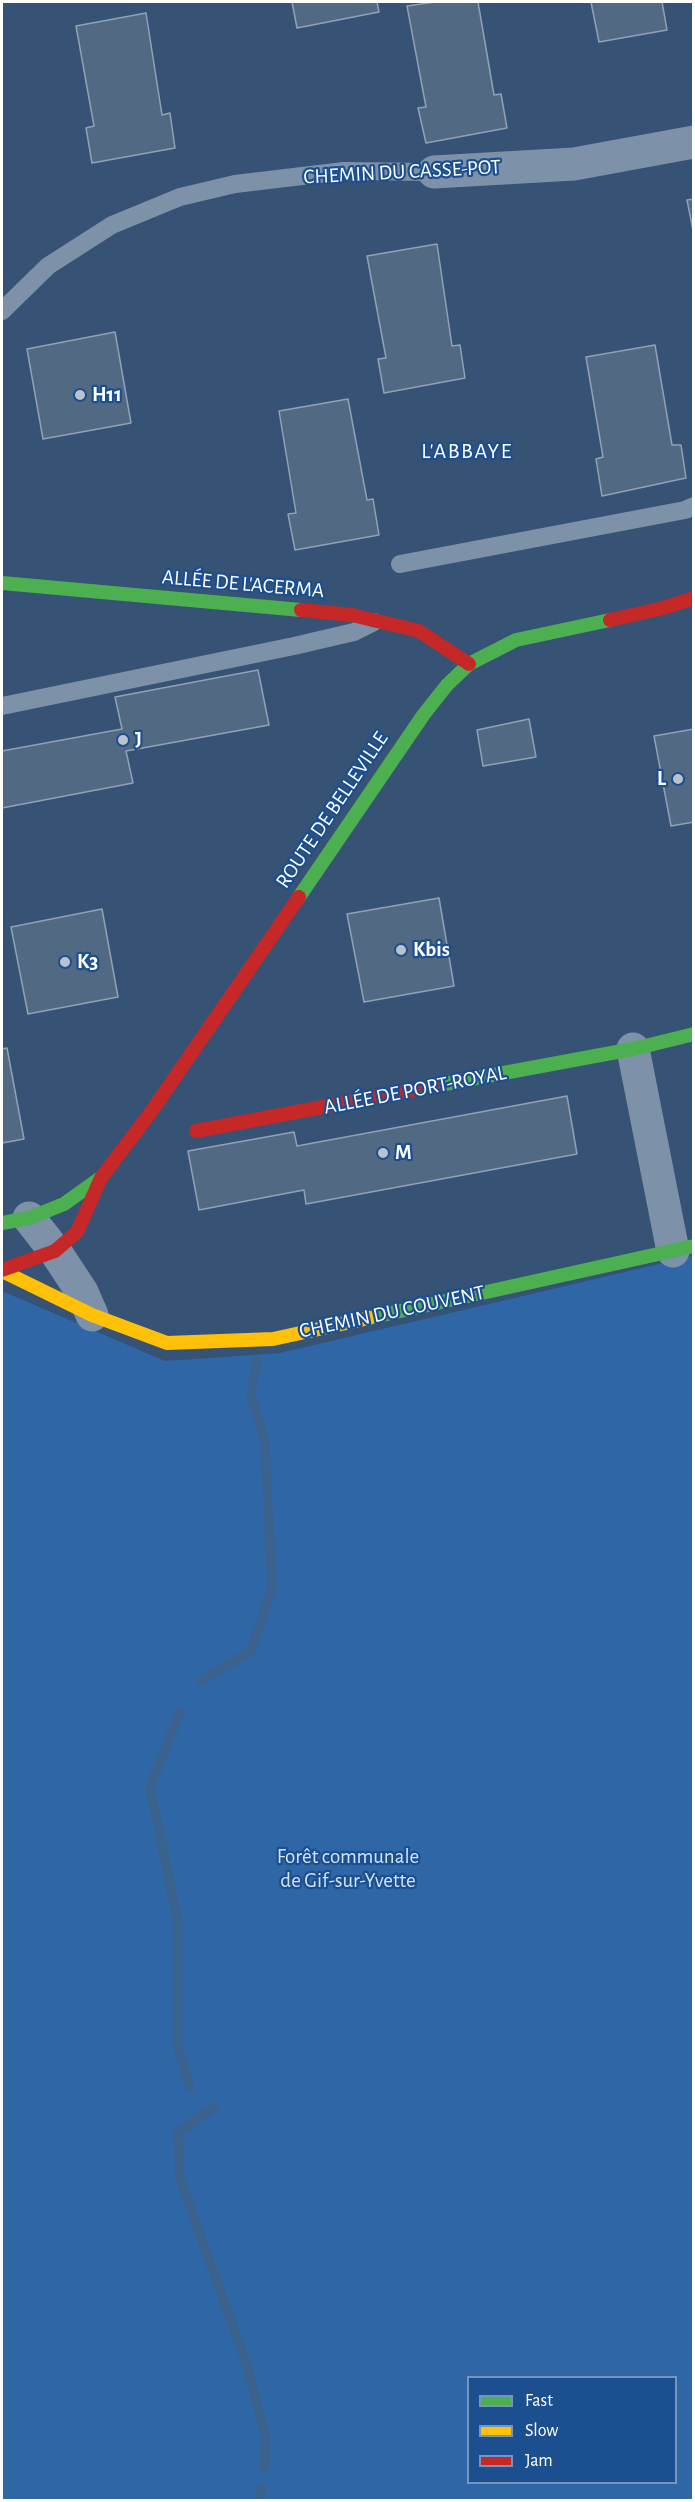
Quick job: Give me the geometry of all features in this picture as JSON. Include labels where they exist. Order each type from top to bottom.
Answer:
[{"type":"street","name":"CHEMIN DU CASSE-POT","points":[[434,172],[574,164],[693,142]]},
{"type":"street","name":"ALLÉE DE L'ACERMA","points":[[2,583],[352,615],[419,631],[469,664]]},
{"type":"street","name":"ROUTE DE BELLEVILLE","points":[[66,1242],[100,1178],[151,1112],[424,714],[447,685],[469,664],[516,640],[663,608],[693,598]]},
{"type":"street","name":"ALLÉE DE PORT-ROYAL","points":[[196,1131],[633,1049],[693,1034]]},
{"type":"street","points":[[633,1049],[683,1249]]},
{"type":"street","name":"ROUTE DE BELLEVILLE","points":[[15,1220],[64,1204],[100,1178]]},
{"type":"street","points":[[15,1220],[66,1242],[87,1304]]},
{"type":"street","points":[[2,1270],[66,1242]]},
{"type":"street","name":"CHEMIN DU COUVENT","points":[[2,1270],[87,1304],[167,1343],[273,1339],[683,1249]]},
{"type":"lane","name":"CHEMIN DU CASSE-POT","points":[[2,311],[57,260],[112,225],[180,197],[235,184],[344,171],[434,172]]},
{"type":"lane","points":[[400,564],[674,512],[693,506]]},
{"type":"lane","points":[[2,706],[294,646],[354,632],[376,621]]},
{"type":"green space","name":"Forêt communale de Gif-sur-Yvette","points":[[693,1256],[693,2500],[2,2500],[2,1291],[165,1361],[280,1353]]},
{"type":"building","points":[[292,2],[377,2],[379,12],[297,28]]},
{"type":"building","points":[[435,2],[478,2],[494,95],[501,94],[507,128],[426,143],[418,108],[426,107],[407,6]]},
{"type":"building","points":[[591,2],[662,2],[667,30],[599,42]]},
{"type":"building","points":[[146,13],[162,115],[170,113],[175,148],[92,163],[86,128],[94,126],[76,26]]},
{"type":"building","points":[[694,199],[694,235],[687,200]]},
{"type":"building","points":[[437,244],[452,346],[460,345],[465,378],[384,393],[378,359],[386,358],[367,256]]},
{"type":"building","name":"H11","points":[[115,332],[131,423],[43,439],[27,349]]},
{"type":"building","points":[[655,345],[672,445],[681,445],[686,478],[602,496],[596,459],[603,457],[586,357]]},
{"type":"building","points":[[348,399],[367,500],[373,499],[379,535],[295,550],[288,514],[296,513],[279,411]]},
{"type":"building","name":"J","points":[[258,670],[269,725],[126,751],[133,783],[2,808],[2,751],[122,729],[115,697]]},
{"type":"building","points":[[529,719],[536,757],[483,766],[477,730]]},
{"type":"building","name":"L","points":[[694,729],[694,822],[671,826],[654,736]]},
{"type":"building","name":"Kbis","points":[[439,898],[454,986],[364,1002],[347,914]]},
{"type":"building","name":"K3","points":[[102,909],[118,997],[28,1014],[11,927]]},
{"type":"building","points":[[7,1048],[24,1139],[2,1143],[2,1049]]},
{"type":"building","name":"M","points":[[567,1096],[577,1154],[306,1204],[304,1190],[199,1210],[188,1151],[294,1132],[297,1146]]},
{"type":"waterway","points":[[201,1681],[251,1651],[272,1588],[265,1443],[251,1395],[257,1360]]},
{"type":"waterway","points":[[180,1712],[150,1787],[178,1923],[178,2049],[190,2087]]},
{"type":"waterway","points":[[214,2107],[178,2133],[180,2179],[246,2363],[266,2439],[264,2469]]},
{"type":"waterway","points":[[260,2500],[262,2488]]},
{"type":"traffic: fast","points":[[2,583],[301,610]]},
{"type":"traffic: fast","points":[[299,897],[424,714],[447,685],[469,664],[516,640],[610,620]]},
{"type":"traffic: fast","points":[[439,1085],[633,1049],[694,1034]]},
{"type":"traffic: fast","points":[[2,1223],[29,1218],[64,1204],[99,1179]]},
{"type":"traffic: fast","points":[[369,1318],[694,1246]]},
{"type":"traffic: slow","points":[[2,1271],[92,1315],[167,1343],[273,1339],[369,1318]]},
{"type":"traffic: jam","points":[[610,620],[663,608],[694,598]]},
{"type":"traffic: jam","points":[[301,610],[352,615],[419,631],[469,664]]},
{"type":"traffic: jam","points":[[2,1270],[55,1251],[77,1232],[101,1178],[151,1112],[299,897]]},
{"type":"traffic: jam","points":[[196,1131],[439,1085]]},
{"type":"place","name":"H11","points":[[80,395]]},
{"type":"place","name":"J","points":[[123,740]]},
{"type":"place","name":"L","points":[[678,779]]},
{"type":"place","name":"Kbis","points":[[401,950]]},
{"type":"place","name":"K3","points":[[65,962]]},
{"type":"place","name":"M","points":[[383,1153]]},
{"type":"district","name":"L'ABBAYE","points":[[467,451]]}]
